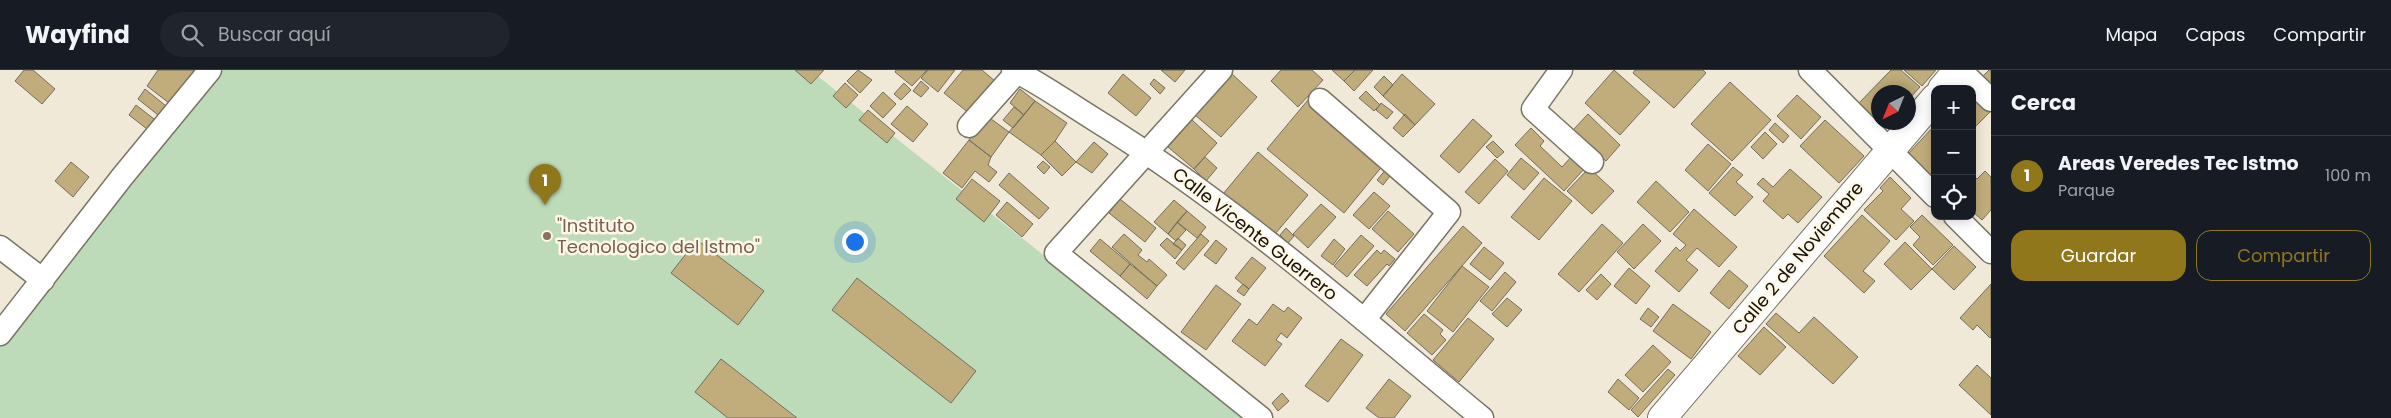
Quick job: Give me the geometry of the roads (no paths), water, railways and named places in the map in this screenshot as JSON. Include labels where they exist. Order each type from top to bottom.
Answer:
[{"type":"street","points":[[0,334],[122,177],[210,70]]},
{"type":"street","points":[[1221,70],[1056,253],[1261,418]]},
{"type":"street","points":[[1561,70],[1534,109],[1592,162]]},
{"type":"street","points":[[1810,70],[1931,192]]},
{"type":"street","points":[[1946,85],[1959,70],[1991,100]]},
{"type":"street","points":[[969,126],[1015,71]]},
{"type":"street","name":"Calle Vicente Guerrero","points":[[1015,71],[1148,152],[1215,201],[1364,320],[1482,418]]},
{"type":"street","points":[[1320,100],[1449,212],[1364,320]]},
{"type":"street","name":"Calle 2 de Noviembre","points":[[1662,418],[1931,103]]},
{"type":"street","points":[[1959,220],[1991,252]]},
{"type":"street","points":[[0,247],[43,280]]},
{"type":"place","name":"Areas Veredes Tec Istmo","points":[[545,205]]},
{"type":"place","name":"\"Instituto Tecnologico del Istmo\"","points":[[547,236]]}]
